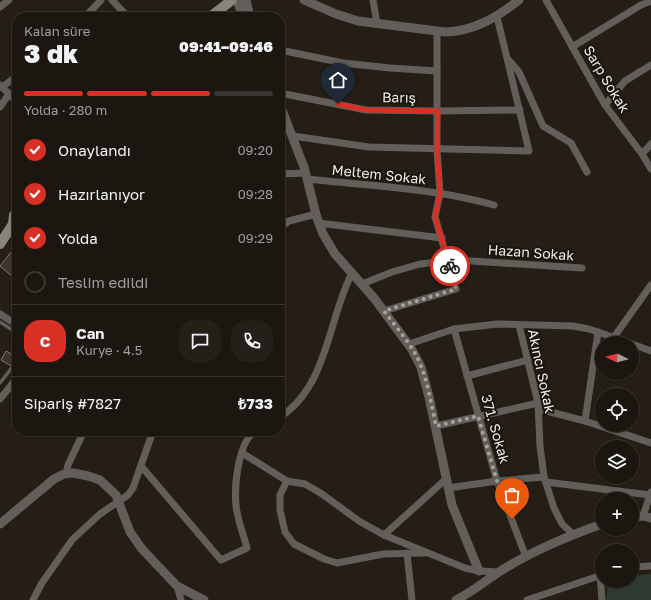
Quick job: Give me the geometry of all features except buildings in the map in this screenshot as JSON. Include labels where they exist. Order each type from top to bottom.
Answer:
[{"type":"main road","points":[[209,12],[222,0]]},
{"type":"main road","points":[[216,12],[232,0]]},
{"type":"main road","points":[[0,233],[8,220],[12,218]]},
{"type":"main road","points":[[0,244],[12,226]]},
{"type":"street","points":[[0,7],[9,0]]},
{"type":"street","points":[[90,12],[101,0]]},
{"type":"street","points":[[112,0],[123,12]]},
{"type":"street","points":[[237,0],[241,12]]},
{"type":"street","points":[[246,0],[249,12]]},
{"type":"street","points":[[304,0],[348,18],[377,24],[458,32],[470,29],[497,17],[518,0]]},
{"type":"street","points":[[373,0],[377,24]]},
{"type":"street","name":"Sarp Sokak","points":[[546,0],[605,105],[642,154],[651,169]]},
{"type":"street","points":[[572,47],[641,5],[651,1]]},
{"type":"street","points":[[293,136],[369,147],[437,150],[529,151],[497,17]]},
{"type":"street","points":[[384,311],[456,289],[435,217],[440,193],[437,150],[437,31]]},
{"type":"street","points":[[285,51],[343,63],[437,71]]},
{"type":"street","points":[[507,58],[519,72],[543,126],[570,143],[587,172]]},
{"type":"street","points":[[605,105],[625,81],[651,65]]},
{"type":"street","points":[[12,79],[1,86],[12,97]]},
{"type":"street","points":[[0,107],[9,94]]},
{"type":"street","name":"Barış","points":[[285,95],[366,110],[520,110]]},
{"type":"street","points":[[285,128],[293,136],[307,176],[317,219],[329,246],[384,311],[409,344],[421,367],[436,426],[452,505],[479,571]]},
{"type":"street","points":[[642,154],[651,144]]},
{"type":"street","name":"Meltem Sokak","points":[[285,174],[440,193],[494,204]]},
{"type":"street","points":[[285,224],[289,221],[317,219],[442,238]]},
{"type":"street","name":"Hazan Sokak","points":[[362,284],[392,272],[420,264],[449,262],[456,260],[582,268]]},
{"type":"street","points":[[285,413],[296,404],[314,378],[332,332],[344,287],[352,273]]},
{"type":"street","points":[[615,336],[651,285]]},
{"type":"street","points":[[0,314],[12,322]]},
{"type":"street","points":[[409,344],[454,329],[497,324],[573,326],[611,336]]},
{"type":"street","name":"Akıncı Sokak","points":[[519,325],[538,406],[540,446],[545,480],[554,508],[562,524],[573,534]]},
{"type":"street","name":"371. Sokak","points":[[454,329],[497,481],[526,557]]},
{"type":"street","points":[[585,421],[598,332]]},
{"type":"street","points":[[639,346],[651,351]]},
{"type":"street","points":[[467,376],[528,360]]},
{"type":"street","points":[[0,399],[12,384]]},
{"type":"street","points":[[436,426],[478,416],[538,406],[651,443]]},
{"type":"street","points":[[66,474],[68,465],[82,436]]},
{"type":"street","points":[[33,600],[42,583],[72,540],[119,500],[128,495],[133,488],[151,436]]},
{"type":"street","points":[[141,466],[221,560],[247,548],[237,512],[236,495],[242,453],[247,440],[251,436]]},
{"type":"street","points":[[242,453],[287,481],[305,484],[322,494],[359,521],[384,535],[465,568],[479,571],[500,572]]},
{"type":"street","points":[[0,524],[54,479],[66,474],[88,476],[100,480],[119,500],[130,532],[142,549],[177,586],[204,600]]},
{"type":"street","points":[[384,535],[447,483],[545,480],[650,493],[647,517]]},
{"type":"street","points":[[287,481],[280,495],[280,510],[285,532],[294,544],[324,559],[337,563],[383,554],[427,553]]},
{"type":"street","points":[[456,600],[526,557],[573,534],[595,526]]},
{"type":"street","points":[[406,553],[412,600]]},
{"type":"street","points":[[639,567],[651,566]]},
{"type":"street","points":[[527,600],[595,577]]},
{"type":"street","points":[[177,586],[181,600]]},
{"type":"street","points":[[602,588],[602,600]]},
{"type":"lane","points":[[0,322],[12,330]]},
{"type":"lane","points":[[0,383],[12,367]]},
{"type":"green space","points":[[651,574],[651,600],[606,600],[607,588],[639,588],[639,575]]},
{"type":"way so far","points":[[450,266],[456,289],[384,311],[411,348],[421,367],[430,397],[436,426],[478,416],[497,481],[512,519]]},
{"type":"route","points":[[338,104],[366,110],[438,111],[437,150],[440,193],[435,217],[450,266]]}]
